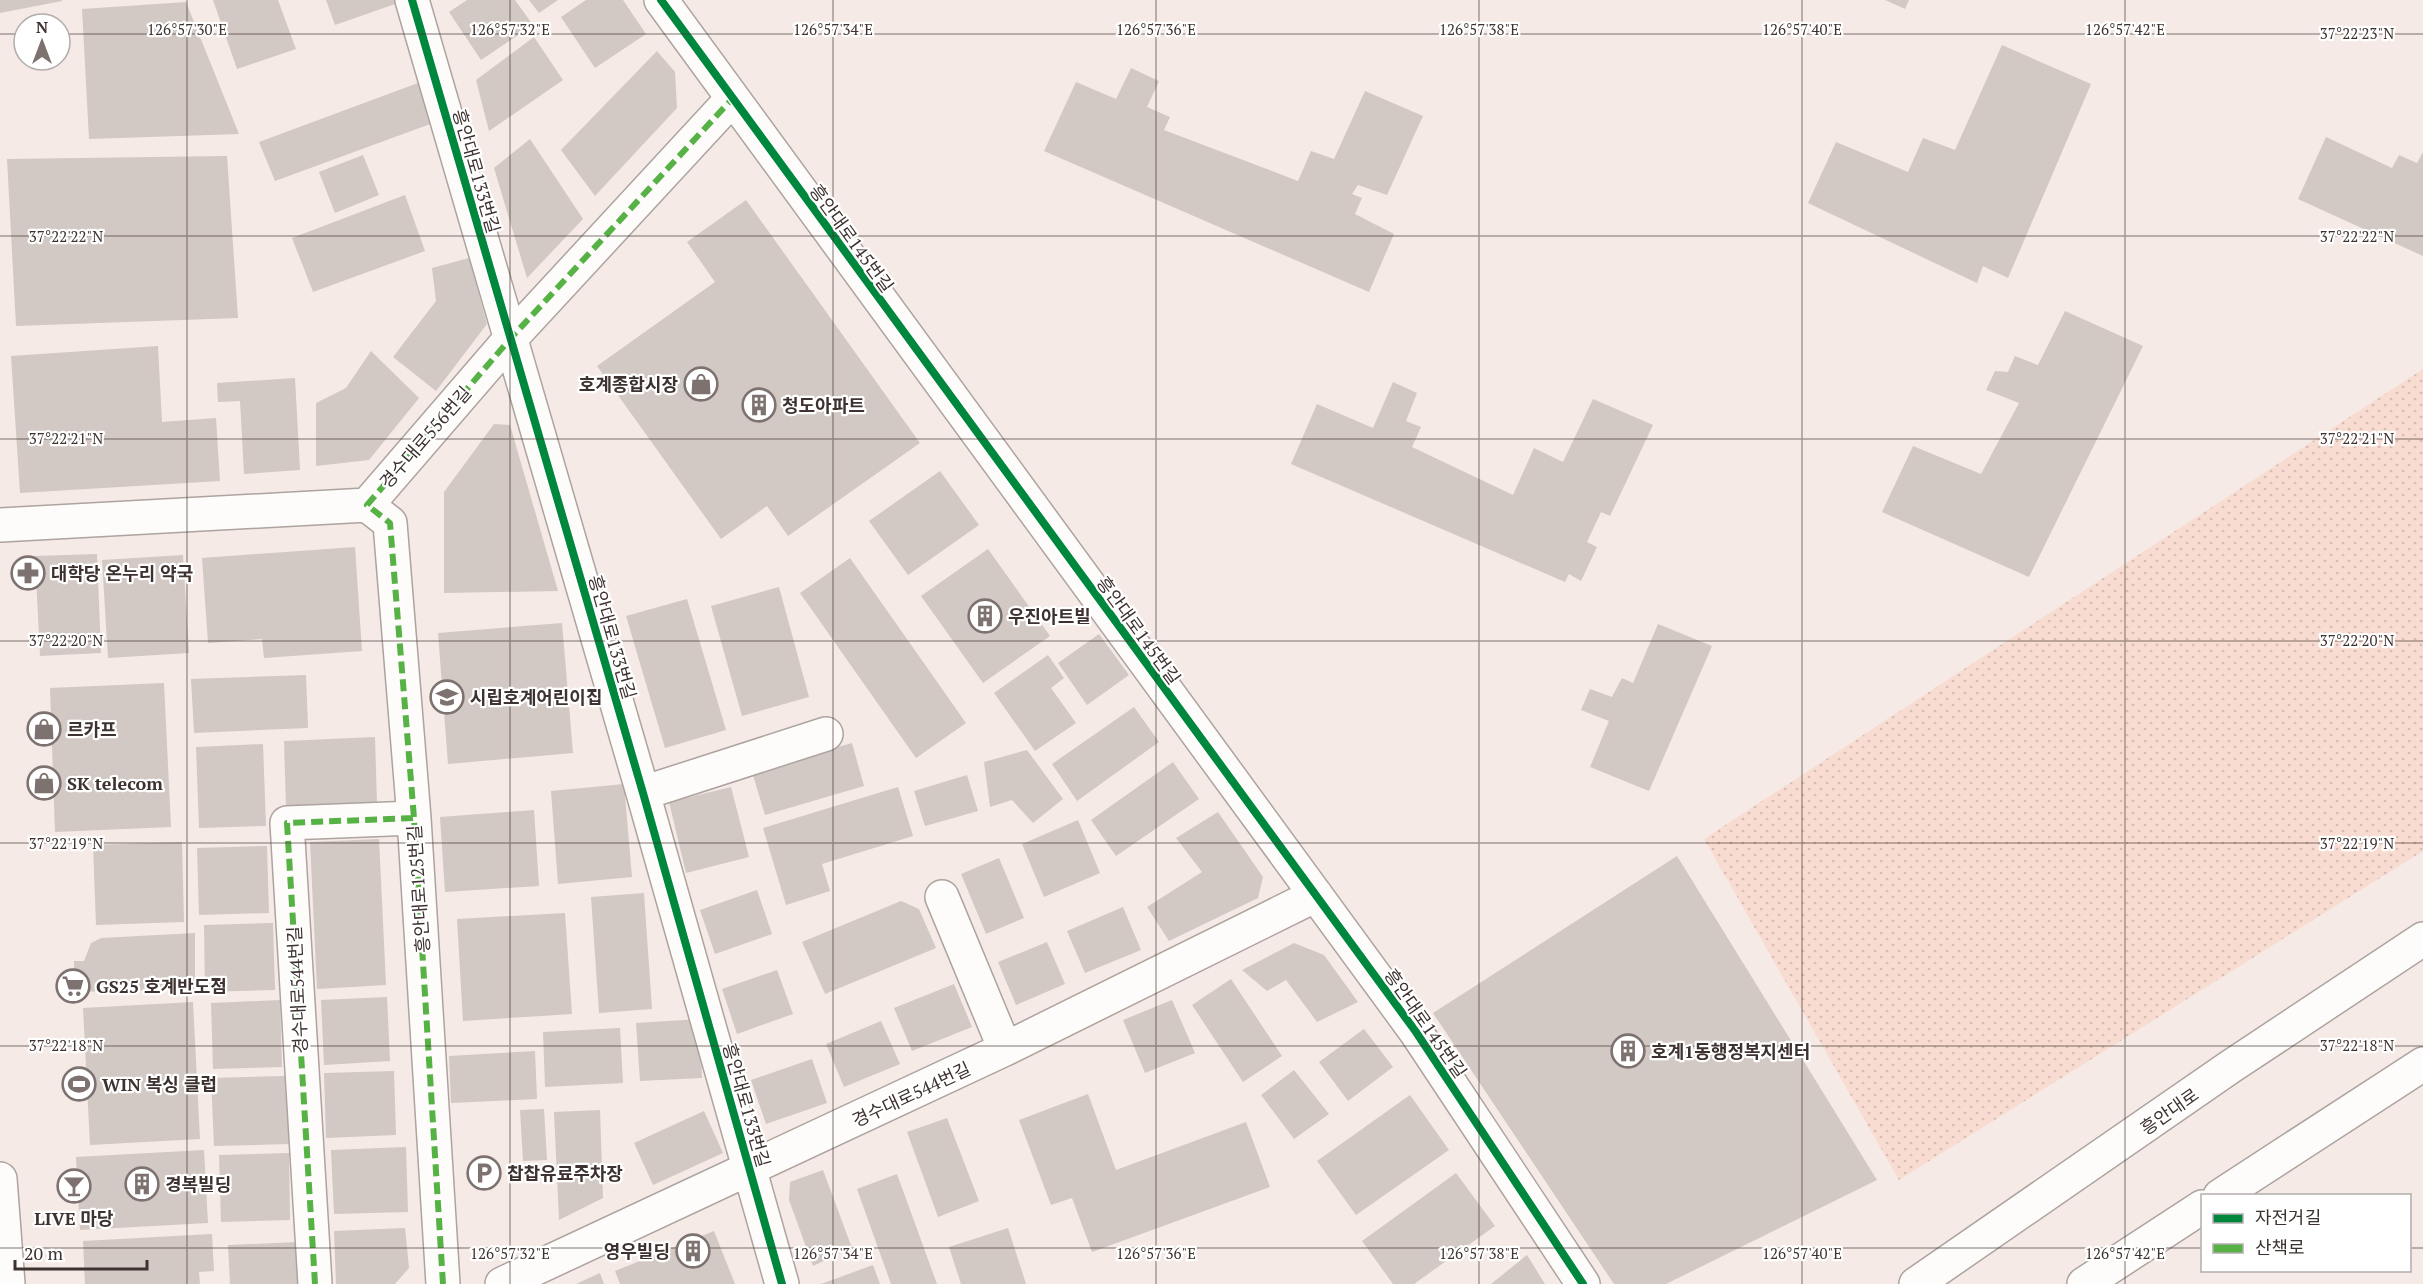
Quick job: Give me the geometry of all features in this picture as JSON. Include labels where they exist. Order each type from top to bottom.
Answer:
[{"type":"street","name":"흥안대로133번길","points":[[412,0],[643,793],[782,1284]]},
{"type":"street","name":"흥안대로145번길","points":[[661,0],[1416,1032],[1583,1284]]},
{"type":"street","name":"경수대로556번길","points":[[0,525],[367,505],[511,338],[732,99]]},
{"type":"street","name":"흥안대로125번길","points":[[367,505],[390,522],[414,818],[443,1284]]},
{"type":"street","points":[[643,793],[826,735]]},
{"type":"street","name":"경수대로544번길","points":[[315,1284],[287,823],[414,818]]},
{"type":"street","name":"경수대로544번길","points":[[502,1284],[1005,1049],[1316,896]]},
{"type":"street","points":[[942,897],[1005,1049]]},
{"type":"street","name":"흥안대로","points":[[1916,1284],[2230,1067],[2423,939]]},
{"type":"street","points":[[2223,1194],[2423,1064]]},
{"type":"street","points":[[0,1179],[8,1284]]},
{"type":"street","points":[[2084,1284],[2201,1208]]},
{"type":"shaded area","points":[[2423,369],[2423,851],[1899,1180],[1704,839]]},
{"type":"building","points":[[0,0],[62,0],[62,1],[0,13]]},
{"type":"building","points":[[213,0],[278,0],[296,49],[237,69]]},
{"type":"building","points":[[326,0],[397,0],[398,3],[335,25]]},
{"type":"building","points":[[467,0],[515,0],[533,25],[481,60],[449,12]]},
{"type":"building","points":[[529,0],[558,0],[539,13]]},
{"type":"building","points":[[586,0],[623,0],[646,34],[595,68],[561,17]]},
{"type":"building","points":[[1885,0],[1909,0],[1905,9]]},
{"type":"building","points":[[186,2],[239,134],[89,139],[82,9]]},
{"type":"building","points":[[534,37],[563,80],[489,131],[476,80]]},
{"type":"building","points":[[2002,45],[2091,84],[2008,278],[1983,266],[1977,283],[1808,203],[1836,142],[1908,172],[1923,138],[1955,150]]},
{"type":"building","points":[[657,51],[675,72],[677,108],[595,196],[561,150]]},
{"type":"building","points":[[1131,68],[1159,81],[1147,107],[1170,117],[1164,130],[1298,181],[1311,151],[1334,159],[1365,91],[1423,116],[1387,195],[1358,185],[1352,194],[1362,198],[1355,214],[1394,234],[1369,292],[1044,151],[1076,82],[1116,99]]},
{"type":"building","points":[[418,83],[433,123],[275,181],[259,142]]},
{"type":"building","points":[[2326,137],[2392,168],[2399,155],[2417,163],[2423,152],[2423,256],[2298,199]]},
{"type":"building","points":[[530,139],[583,219],[527,278],[494,168]]},
{"type":"building","points":[[363,155],[379,195],[335,213],[319,172]]},
{"type":"building","points":[[227,156],[238,318],[16,326],[7,159]]},
{"type":"building","points":[[405,195],[425,251],[313,292],[292,238]]},
{"type":"building","name":"청도아파트","points":[[746,200],[920,443],[788,536],[767,506],[721,539],[597,366],[715,282],[687,242]]},
{"type":"building","points":[[469,258],[487,324],[436,391],[393,357],[436,301],[432,268]]},
{"type":"building","points":[[2065,311],[2143,346],[2029,577],[1882,512],[1913,446],[1981,474],[2019,403],[1986,390],[1995,371],[2008,372],[2015,356],[2038,365]]},
{"type":"building","points":[[158,346],[162,422],[216,418],[220,481],[20,493],[11,356]]},
{"type":"building","points":[[371,351],[419,398],[369,460],[316,466],[316,403],[346,388]]},
{"type":"building","points":[[295,378],[300,470],[244,474],[240,401],[218,402],[217,383]]},
{"type":"building","points":[[1393,382],[1417,393],[1406,421],[1421,427],[1412,447],[1513,495],[1534,448],[1563,462],[1593,399],[1653,425],[1610,516],[1601,512],[1587,542],[1597,547],[1581,581],[1569,574],[1565,582],[1291,464],[1317,404],[1373,428]]},
{"type":"building","points":[[494,424],[510,425],[558,591],[444,593],[444,492]]},
{"type":"building","points":[[940,471],[979,525],[908,575],[869,521]]},
{"type":"building","points":[[355,547],[362,651],[264,658],[262,639],[208,643],[202,558]]},
{"type":"building","name":"우진아트빌","points":[[988,549],[1050,636],[983,683],[921,596]]},
{"type":"building","points":[[97,554],[101,653],[40,656],[35,556]]},
{"type":"building","points":[[183,555],[189,653],[108,658],[102,560]]},
{"type":"building","points":[[850,558],[966,723],[916,758],[800,593]]},
{"type":"building","points":[[779,587],[809,697],[742,716],[711,606]]},
{"type":"building","points":[[687,599],[726,730],[665,748],[626,616]]},
{"type":"building","points":[[562,623],[573,753],[448,764],[438,633]]},
{"type":"building","points":[[1658,624],[1712,646],[1649,791],[1590,767],[1609,721],[1581,710],[1590,689],[1612,697],[1622,678],[1633,683]]},
{"type":"building","points":[[1099,634],[1129,675],[1087,705],[1058,663]]},
{"type":"building","points":[[1048,655],[1064,678],[1051,688],[1076,723],[1035,751],[994,693]]},
{"type":"building","points":[[306,675],[308,728],[194,733],[191,679]]},
{"type":"building","points":[[164,683],[171,827],[55,832],[50,688]]},
{"type":"building","points":[[1134,707],[1159,742],[1077,801],[1052,764]]},
{"type":"building","points":[[375,737],[377,803],[286,807],[284,741]]},
{"type":"building","points":[[852,743],[864,786],[765,815],[752,772]]},
{"type":"building","points":[[263,744],[266,826],[199,828],[196,747]]},
{"type":"building","points":[[1027,750],[1063,799],[1033,823],[1012,800],[990,807],[984,762]]},
{"type":"building","points":[[1173,762],[1199,799],[1116,856],[1091,820]]},
{"type":"building","points":[[967,775],[978,811],[925,826],[914,791]]},
{"type":"building","points":[[624,784],[632,877],[558,884],[551,791]]},
{"type":"building","points":[[731,787],[749,857],[686,873],[669,802]]},
{"type":"building","points":[[898,787],[913,836],[822,864],[830,891],[786,905],[763,828]]},
{"type":"building","points":[[534,810],[539,886],[445,892],[440,817]]},
{"type":"building","points":[[1218,812],[1263,877],[1258,898],[1169,941],[1147,907],[1202,872],[1176,838]]},
{"type":"building","points":[[1078,820],[1100,873],[1044,897],[1022,844]]},
{"type":"building","points":[[379,839],[386,985],[317,989],[310,842]]},
{"type":"building","points":[[182,842],[184,922],[96,925],[93,845]]},
{"type":"building","points":[[267,846],[269,913],[199,915],[197,848]]},
{"type":"building","name":"호계1동행정복지센터","points":[[1677,856],[1877,1180],[1666,1284],[1614,1284],[1433,1013]]},
{"type":"building","points":[[999,858],[1024,918],[986,934],[961,874]]},
{"type":"building","points":[[757,890],[772,934],[715,954],[700,910]]},
{"type":"building","points":[[644,893],[652,1009],[599,1013],[591,897]]},
{"type":"building","points":[[901,901],[919,909],[936,948],[825,994],[802,942]]},
{"type":"building","points":[[1123,907],[1141,950],[1085,973],[1067,931]]},
{"type":"building","points":[[565,913],[572,1014],[463,1021],[457,919]]},
{"type":"building","points":[[273,923],[275,990],[205,992],[204,925]]},
{"type":"building","points":[[195,933],[195,989],[75,992],[74,961],[84,961],[91,943],[101,938]]},
{"type":"building","points":[[1047,942],[1065,984],[1016,1005],[998,962]]},
{"type":"building","points":[[1294,943],[1324,955],[1358,1002],[1317,1022],[1286,980],[1267,991],[1242,970]]},
{"type":"building","points":[[777,970],[793,1014],[737,1034],[722,989]]},
{"type":"building","points":[[1231,979],[1282,1056],[1243,1082],[1192,1005]]},
{"type":"building","points":[[954,984],[972,1027],[912,1051],[894,1008]]},
{"type":"building","points":[[387,997],[390,1061],[324,1065],[321,1000]]},
{"type":"building","points":[[280,1000],[282,1067],[213,1069],[211,1003]]},
{"type":"building","points":[[1172,1000],[1195,1053],[1145,1073],[1123,1020]]},
{"type":"building","points":[[193,1002],[200,1139],[90,1145],[83,1008]]},
{"type":"building","points":[[700,1019],[702,1078],[640,1081],[636,1023]]},
{"type":"building","points":[[881,1021],[900,1064],[844,1087],[826,1044]]},
{"type":"building","points":[[620,1028],[623,1083],[545,1087],[543,1032]]},
{"type":"building","points":[[1364,1029],[1393,1067],[1348,1101],[1319,1062]]},
{"type":"building","points":[[535,1051],[537,1099],[451,1103],[449,1056]]},
{"type":"building","points":[[812,1059],[827,1103],[766,1124],[751,1080]]},
{"type":"building","points":[[1294,1070],[1329,1114],[1294,1139],[1261,1095]]},
{"type":"building","points":[[394,1071],[396,1135],[326,1138],[324,1073]]},
{"type":"building","points":[[286,1076],[289,1144],[214,1146],[211,1078]]},
{"type":"building","points":[[1088,1094],[1116,1170],[1246,1122],[1270,1187],[1092,1252],[1072,1198],[1051,1205],[1019,1120]]},
{"type":"building","points":[[1410,1095],[1449,1150],[1356,1215],[1317,1161]]},
{"type":"building","points":[[544,1109],[547,1160],[523,1161],[520,1110]]},
{"type":"building","points":[[600,1110],[603,1198],[559,1220],[554,1112]]},
{"type":"building","points":[[704,1111],[723,1153],[653,1185],[634,1143]]},
{"type":"building","points":[[947,1118],[979,1201],[938,1217],[907,1132]]},
{"type":"building","points":[[406,1147],[408,1212],[334,1214],[331,1150]]},
{"type":"building","name":"경복빌딩","points":[[204,1150],[208,1223],[80,1230],[76,1157]]},
{"type":"building","points":[[289,1153],[290,1220],[221,1222],[219,1155]]},
{"type":"building","points":[[823,1170],[852,1248],[813,1266],[789,1200],[790,1182]]},
{"type":"building","points":[[1456,1173],[1495,1226],[1414,1284],[1393,1284],[1362,1241]]},
{"type":"building","points":[[897,1174],[937,1284],[891,1284],[857,1189]]},
{"type":"building","points":[[405,1228],[409,1268],[395,1284],[336,1284],[334,1231]]},
{"type":"building","points":[[1008,1228],[1026,1284],[961,1284],[949,1247]]},
{"type":"building","name":"영우빌딩","points":[[714,1231],[735,1284],[620,1284],[615,1271]]},
{"type":"building","points":[[212,1234],[214,1271],[199,1272],[200,1284],[85,1284],[83,1241]]},
{"type":"building","points":[[298,1242],[300,1284],[230,1284],[228,1245]]},
{"type":"building","points":[[1527,1255],[1545,1284],[1491,1284]]},
{"type":"building","points":[[873,1265],[880,1284],[821,1284]]},
{"type":"building","points":[[600,1273],[604,1284],[576,1284]]},
{"type":"marked path","points":[[443,1284],[414,818],[390,523],[367,505],[511,338],[732,99]]},
{"type":"marked path","points":[[315,1284],[287,823],[414,818]]},
{"type":"cycle path","points":[[412,0],[643,793],[782,1284]]},
{"type":"cycle path","points":[[661,0],[1416,1032],[1583,1284]]},
{"type":"place","name":"호계종합시장","points":[[701,384]]},
{"type":"place","name":"청도아파트","points":[[759,405]]},
{"type":"place","name":"대학당 온누리 약국","points":[[28,573]]},
{"type":"place","name":"우진아트빌","points":[[985,616]]},
{"type":"place","name":"시립호계어린이집","points":[[447,697]]},
{"type":"place","name":"르카프","points":[[44,729]]},
{"type":"place","name":"SK telecom","points":[[44,783]]},
{"type":"place","name":"GS25 호계반도점","points":[[73,986]]},
{"type":"place","name":"호계1동행정복지센터","points":[[1628,1051]]},
{"type":"place","name":"WIN 복싱 클럽","points":[[79,1084]]},
{"type":"place","name":"찹찹유료주차장","points":[[484,1173]]},
{"type":"place","name":"경복빌딩","points":[[142,1184]]},
{"type":"place","name":"LIVE 마당","points":[[74,1186]]},
{"type":"place","name":"영우빌딩","points":[[693,1251]]}]
